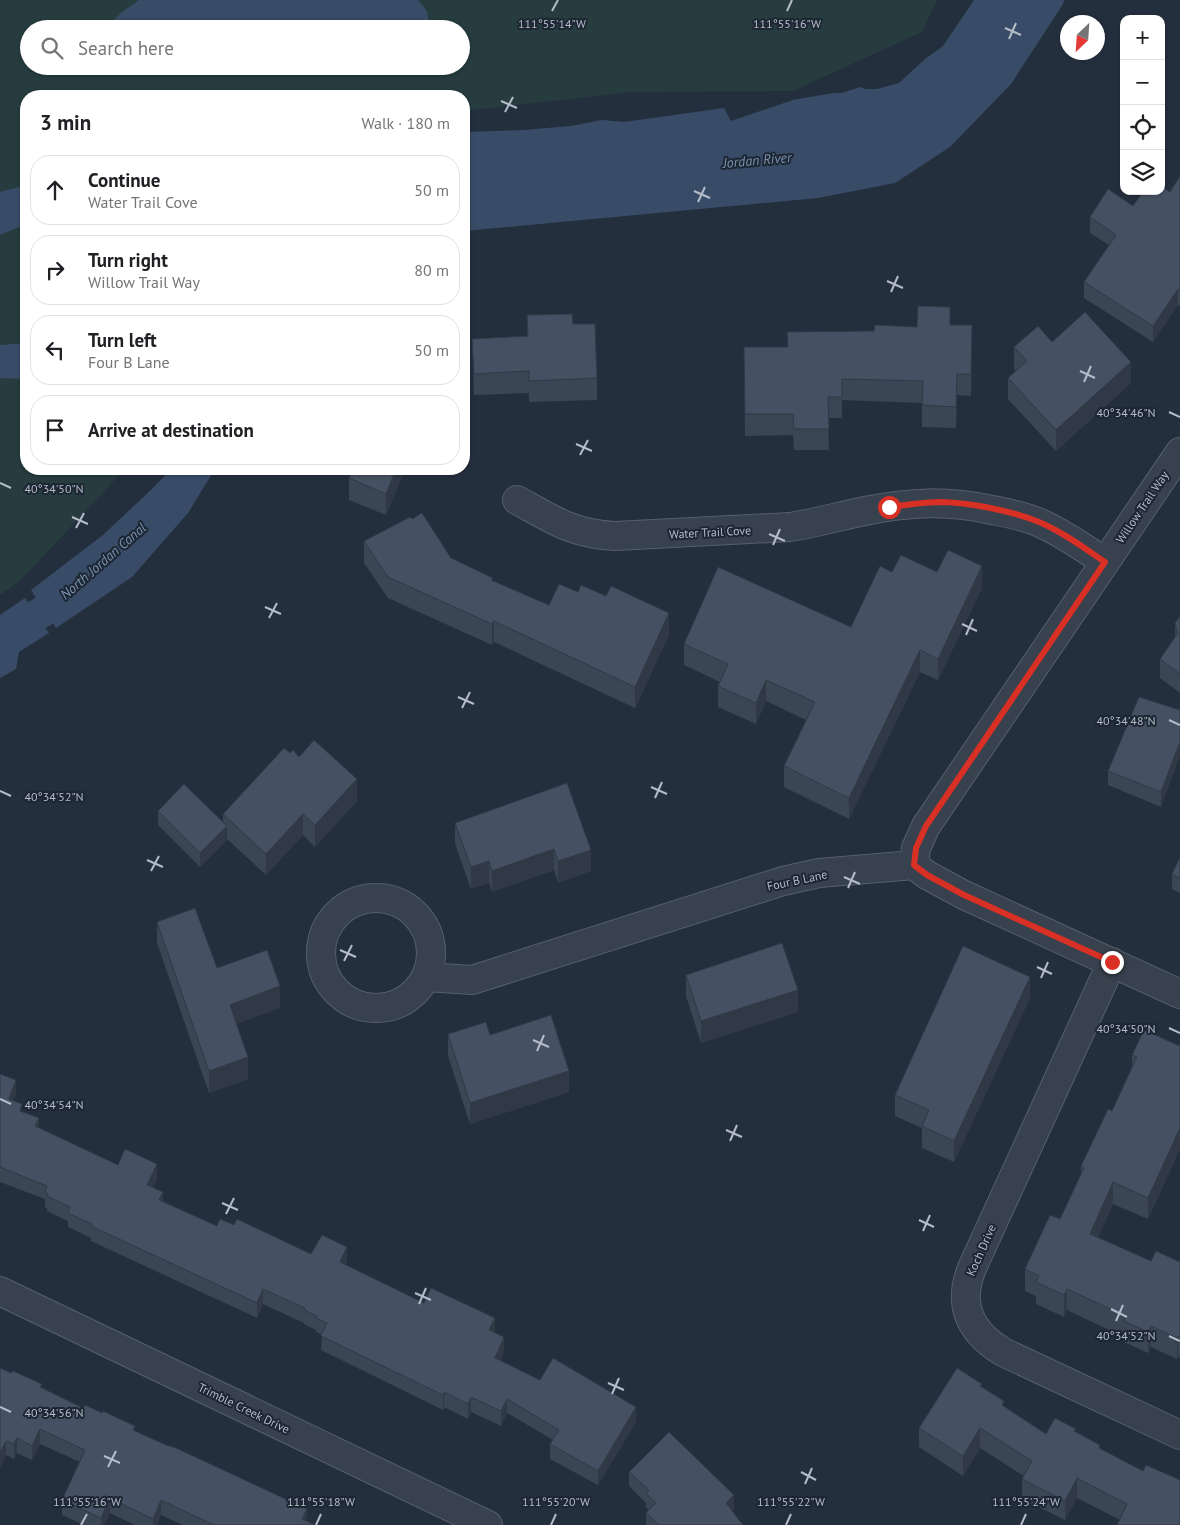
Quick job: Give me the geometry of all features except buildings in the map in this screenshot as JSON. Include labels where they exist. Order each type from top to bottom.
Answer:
[{"type":"street","name":"Willow Trail Way","points":[[914,865],[916,848],[926,826],[1180,452]]},
{"type":"street","name":"Water Trail Cove","points":[[517,500],[567,528],[592,534],[615,536],[790,527],[817,523],[872,510],[916,503],[943,502],[1012,513],[1038,522],[1072,540],[1105,562]]},
{"type":"street","points":[[914,865],[927,875],[964,895],[1180,994]]},
{"type":"street","name":"Four B Lane","points":[[427,978],[472,980],[783,881],[819,873],[914,865]]},
{"type":"street","points":[[379,898],[400,903],[418,916],[429,935],[432,957],[427,978],[414,995],[396,1006],[374,1009],[353,1004],[335,991],[324,972],[321,951],[326,930],[339,912],[358,901],[379,898]]},
{"type":"street","name":"Koch Drive","points":[[1112,962],[972,1268],[968,1279],[966,1303],[968,1315],[974,1326],[992,1346],[1180,1435]]},
{"type":"street","name":"Trimble Creek Drive","points":[[0,1291],[488,1525]]},
{"type":"green space","points":[[0,0],[937,0],[922,32],[793,91],[632,92],[470,110],[470,90],[20,90],[20,475],[119,475],[20,581],[0,595]]},
{"type":"water","points":[[139,0],[418,0],[427,11],[428,20],[114,20]]},
{"type":"water","name":"Jordan River","points":[[974,0],[1064,0],[1011,84],[950,147],[895,183],[818,198],[470,230],[470,132],[571,126],[602,120],[624,122],[724,108],[731,121],[793,100],[842,93],[860,87],[877,89],[899,83],[925,59],[943,46]]},
{"type":"water","points":[[20,187],[20,227],[0,235],[0,192]]},
{"type":"water","points":[[20,343],[20,379],[0,378],[0,345]]},
{"type":"water","points":[[165,475],[211,475],[188,513],[132,577],[56,628],[31,590],[103,535]]},
{"type":"water","points":[[25,598],[49,633],[19,652],[16,669],[0,678],[0,615]]},
{"type":"waterway","name":"North Jordan Canal","points":[[0,638],[45,610],[79,583]]},
{"type":"route","points":[[889,507],[943,502],[1012,513],[1057,531],[1105,562],[926,826],[916,848],[914,865],[927,875],[964,895],[1112,962]]}]
